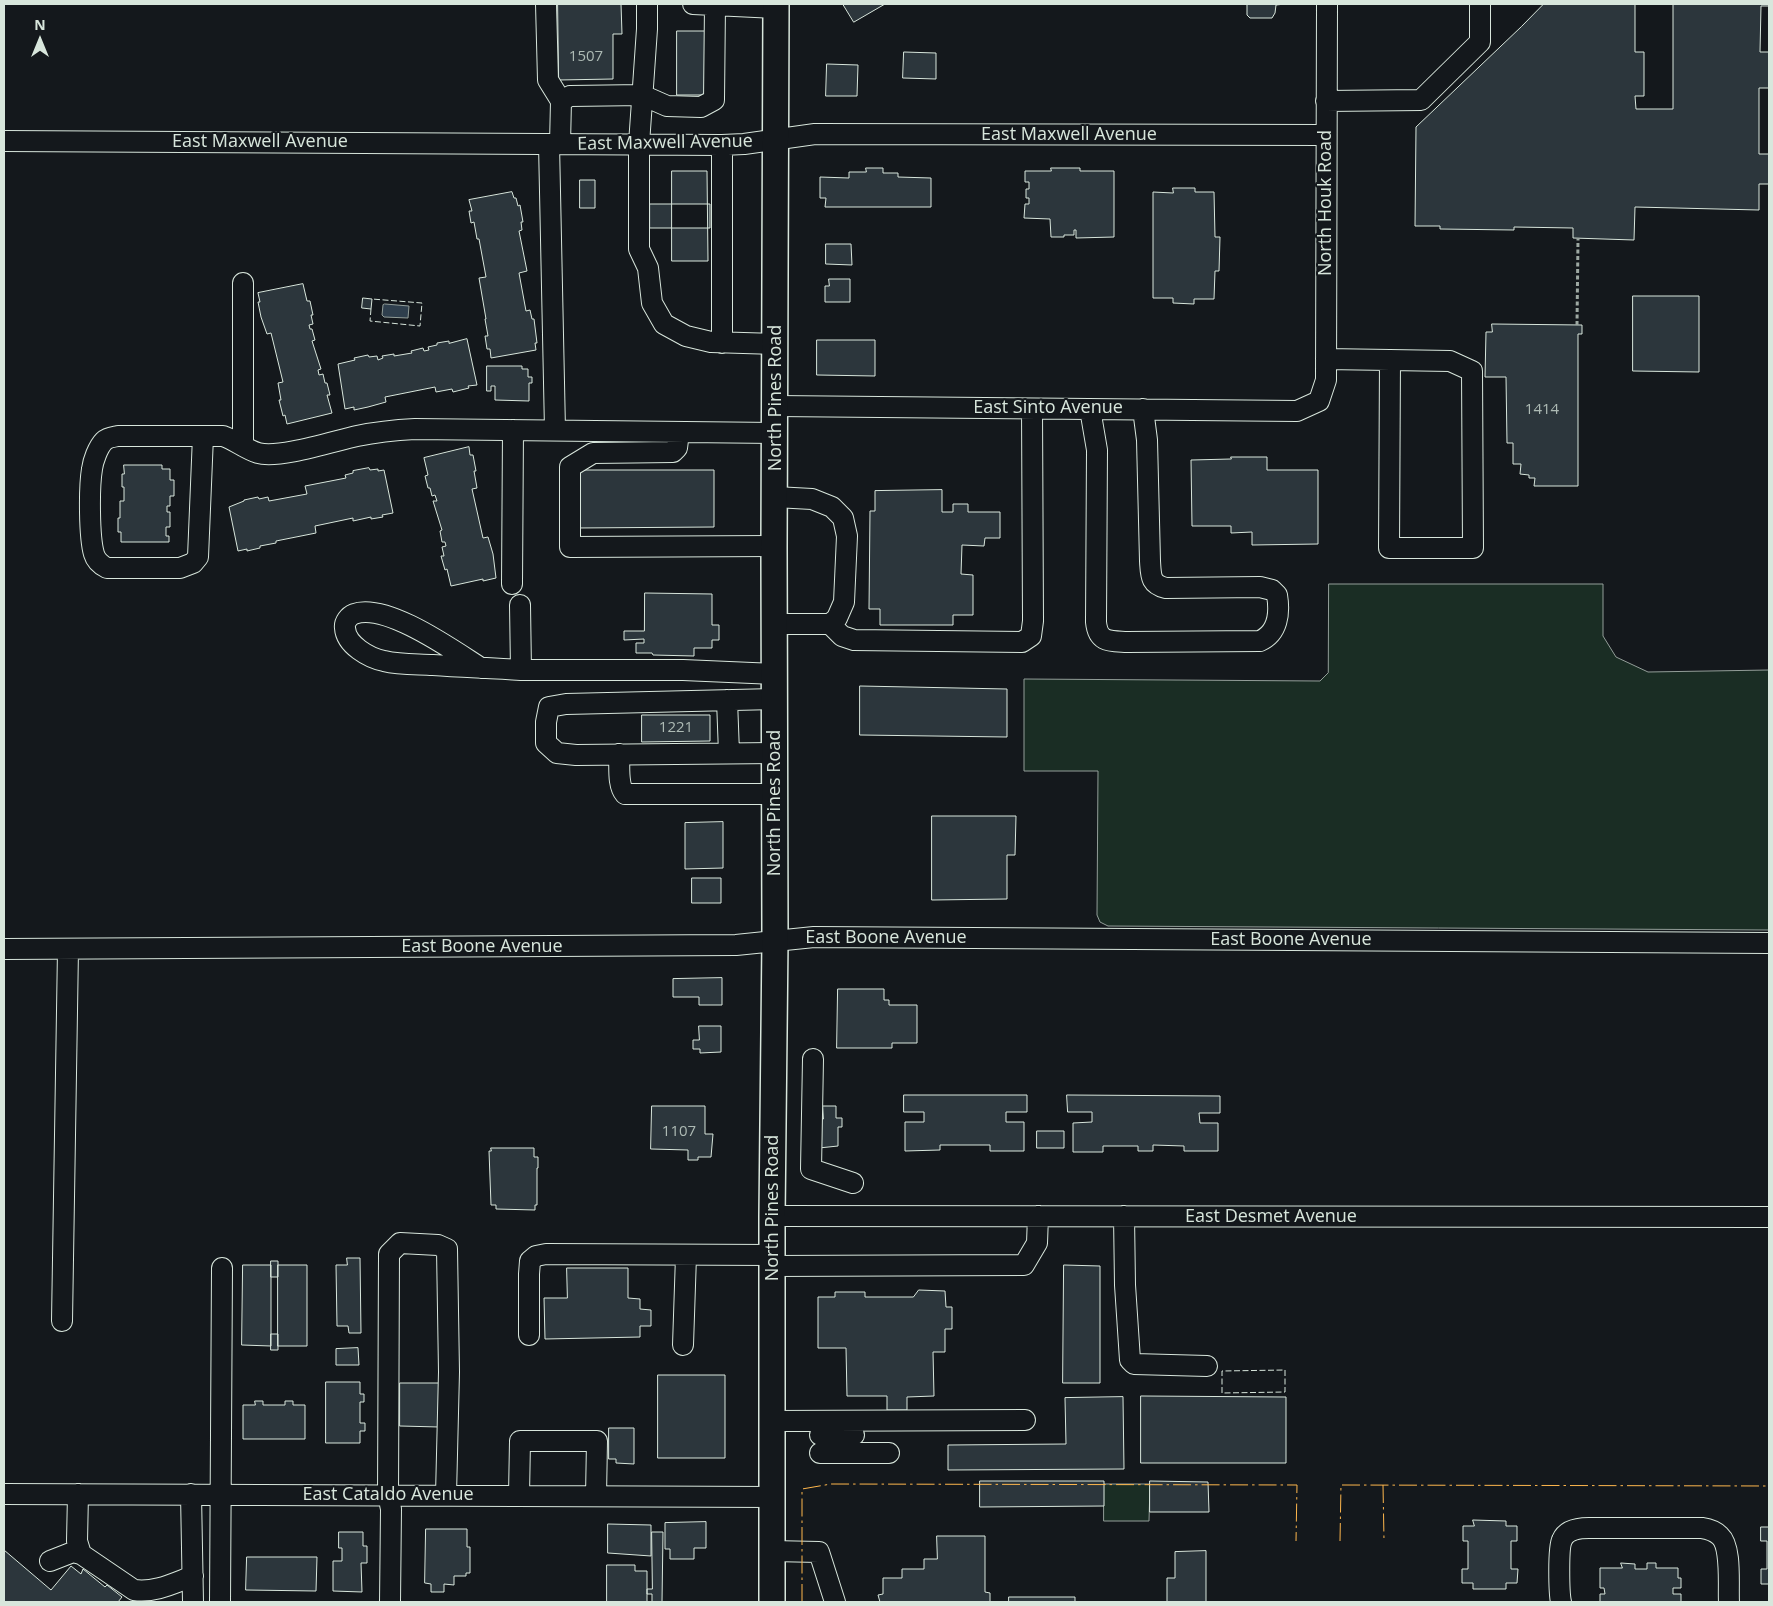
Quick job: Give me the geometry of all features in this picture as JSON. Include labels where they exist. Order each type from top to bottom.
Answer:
[{"type":"main road","name":"North Pines Road","points":[[772,1602],[776,6]]},
{"type":"street","points":[[546,4],[548,80],[561,100],[554,144],[555,430]]},
{"type":"street","points":[[647,4],[639,144],[639,249],[648,268],[652,303],[664,324],[686,336],[722,343],[776,344]]},
{"type":"street","points":[[693,4],[776,6]]},
{"type":"street","name":"North Houk Road","points":[[1319,401],[1326,380],[1326,4]]},
{"type":"street","points":[[1326,101],[1421,100],[1480,42],[1480,4]]},
{"type":"street","points":[[561,100],[570,96],[642,95],[668,106],[702,107],[714,100],[715,5]]},
{"type":"street","name":"East Maxwell Avenue","points":[[4,141],[744,144],[815,134],[1326,135]]},
{"type":"street","points":[[722,144],[722,343]]},
{"type":"street","points":[[243,283],[243,446]]},
{"type":"street","points":[[1326,359],[1390,360],[1450,361],[1472,371],[1473,548],[1389,548],[1390,360]]},
{"type":"street","name":"East Sinto Avenue","points":[[776,406],[1297,411],[1319,401]]},
{"type":"street","points":[[830,624],[842,636],[854,640],[1022,642],[1031,636],[1033,621],[1032,409]]},
{"type":"street","points":[[1090,409],[1097,450],[1096,622],[1097,631],[1101,637],[1109,641],[1127,642],[1260,641],[1267,638],[1275,626],[1278,615],[1277,595],[1272,590],[1260,587],[1166,588],[1156,586],[1154,583],[1150,561],[1147,440],[1143,409]]},
{"type":"street","points":[[203,436],[198,557],[193,562],[180,568],[107,568],[100,564],[94,554],[91,494],[92,468],[96,454],[104,440],[110,437],[118,436],[203,436],[222,436],[258,453],[284,453],[392,430],[776,433]]},
{"type":"street","points":[[512,584],[513,430]]},
{"type":"street","points":[[593,431],[593,453]]},
{"type":"street","points":[[679,432],[677,448],[673,452],[593,453],[570,467],[570,547],[774,546]]},
{"type":"street","points":[[775,497],[812,499],[832,507],[843,518],[848,536],[844,602],[837,618],[830,624],[775,624]]},
{"type":"street","points":[[520,605],[521,670]]},
{"type":"street","points":[[481,668],[420,630],[390,617],[372,612],[360,612],[346,620],[344,628],[355,646],[369,656],[384,661],[404,664],[481,668],[521,670],[683,670],[775,674]]},
{"type":"street","points":[[775,699],[566,704],[549,706],[546,722],[546,743],[557,753],[576,755],[775,753]]},
{"type":"street","points":[[726,700],[728,753]]},
{"type":"street","points":[[619,754],[620,783],[625,794],[775,794]]},
{"type":"street","name":"East Boone Avenue","points":[[4,949],[736,946],[775,940],[823,937],[1769,942]]},
{"type":"street","points":[[62,1321],[68,949]]},
{"type":"street","points":[[813,1059],[812,1168],[853,1183]]},
{"type":"street","name":"East Desmet Avenue","points":[[772,1216],[1769,1217]]},
{"type":"street","points":[[529,1335],[528,1274],[530,1261],[536,1256],[546,1254],[686,1256],[772,1260],[1024,1265],[1037,1243],[1038,1216]]},
{"type":"street","points":[[1124,1216],[1125,1285],[1130,1360],[1134,1364],[1208,1366]]},
{"type":"street","points":[[390,1602],[391,1509],[388,1495],[389,1254],[400,1243],[438,1245],[447,1249],[449,1372],[446,1496]]},
{"type":"street","points":[[683,1345],[686,1256]]},
{"type":"street","points":[[220,1602],[222,1268]]},
{"type":"street","points":[[772,1421],[1025,1420]]},
{"type":"street","points":[[520,1496],[520,1441],[597,1441],[596,1496]]},
{"type":"street","points":[[820,1444],[889,1444]]},
{"type":"street","name":"East Cataldo Avenue","points":[[4,1494],[772,1497]]},
{"type":"street","points":[[78,1494],[76,1541],[81,1554]]},
{"type":"street","points":[[191,1494],[193,1602]]},
{"type":"street","points":[[1561,1602],[1560,1548],[1562,1539],[1569,1532],[1579,1528],[1702,1528],[1713,1530],[1722,1537],[1726,1547],[1729,1602]]},
{"type":"street","points":[[772,1551],[819,1552],[836,1602]]},
{"type":"street","points":[[50,1561],[73,1552],[81,1554],[134,1590],[154,1590],[193,1576]]},
{"type":"path","points":[[1577,325],[1578,238]]},
{"type":"green space","points":[[1329,584],[1603,584],[1603,636],[1616,657],[1648,672],[1769,670],[1769,930],[1108,926],[1100,922],[1097,915],[1098,771],[1024,771],[1024,679],[1320,681],[1328,673]]},
{"type":"green space","points":[[1104,1484],[1150,1484],[1149,1521],[1104,1521]]},
{"type":"water","points":[[383,305],[409,306],[408,318],[384,317],[382,315]]},
{"type":"building","points":[[558,4],[621,4],[622,34],[613,34],[613,79],[559,80]]},
{"type":"building","points":[[843,4],[885,4],[854,22]]},
{"type":"building","points":[[1237,4],[1285,4],[1276,5],[1272,18],[1250,18],[1247,15],[1247,5]]},
{"type":"building","points":[[1544,4],[1635,4],[1635,52],[1644,52],[1644,96],[1635,96],[1636,109],[1673,109],[1673,4],[1769,4],[1769,6],[1761,6],[1760,52],[1769,52],[1769,88],[1759,88],[1759,154],[1769,154],[1769,184],[1759,184],[1759,210],[1635,207],[1634,240],[1573,238],[1573,228],[1514,227],[1514,230],[1440,229],[1440,226],[1415,226],[1416,127]]},
{"type":"building","points":[[677,31],[709,31],[708,95],[677,95]]},
{"type":"building","points":[[904,52],[936,53],[936,79],[903,78]]},
{"type":"building","points":[[827,64],[858,65],[857,96],[826,96]]},
{"type":"building","points":[[866,168],[883,168],[883,173],[898,173],[898,177],[931,178],[931,207],[825,207],[826,198],[820,198],[820,177],[849,178],[849,172],[866,172]]},
{"type":"building","points":[[1051,168],[1080,168],[1080,171],[1114,171],[1114,237],[1076,238],[1076,230],[1074,230],[1074,235],[1051,237],[1050,219],[1024,218],[1025,204],[1029,204],[1029,198],[1026,198],[1026,189],[1029,189],[1029,182],[1025,182],[1025,171],[1051,171]]},
{"type":"building","points":[[672,171],[707,171],[708,261],[672,261]]},
{"type":"building","points":[[580,180],[595,180],[595,208],[580,208]]},
{"type":"building","points":[[1173,188],[1195,188],[1195,192],[1214,192],[1215,237],[1220,237],[1219,271],[1215,271],[1214,299],[1194,299],[1194,304],[1173,303],[1173,298],[1153,298],[1153,192],[1173,193]]},
{"type":"building","points":[[512,192],[518,206],[520,205],[523,222],[521,222],[522,230],[519,231],[527,271],[519,273],[526,311],[530,310],[532,319],[534,319],[537,343],[535,343],[536,350],[491,358],[485,336],[488,336],[479,278],[486,277],[479,239],[477,239],[474,222],[471,223],[469,211],[472,211],[469,200]]},
{"type":"building","points":[[650,204],[710,204],[710,228],[650,228]]},
{"type":"building","points":[[826,244],[851,244],[852,265],[826,264]]},
{"type":"building","points":[[829,279],[850,279],[850,302],[825,302],[825,286],[829,286]]},
{"type":"building","points":[[303,284],[313,315],[311,315],[313,324],[309,325],[315,340],[312,341],[321,369],[318,370],[319,375],[323,374],[325,383],[327,383],[330,395],[327,395],[332,413],[287,424],[279,400],[281,400],[278,383],[283,382],[271,333],[267,334],[261,317],[258,293]]},
{"type":"building","points":[[1633,296],[1699,296],[1699,372],[1633,371]]},
{"type":"building","points":[[363,298],[372,299],[371,309],[362,308]]},
{"type":"building","points":[[1492,324],[1582,325],[1582,334],[1578,334],[1578,486],[1534,486],[1535,478],[1529,478],[1529,475],[1520,474],[1521,464],[1513,464],[1513,443],[1507,443],[1506,377],[1485,377],[1486,332],[1492,332]]},
{"type":"building","points":[[467,339],[477,385],[468,386],[469,388],[453,392],[452,389],[436,392],[435,387],[385,397],[386,402],[368,407],[354,410],[354,407],[345,409],[338,364],[368,355],[369,357],[377,356],[378,360],[383,358],[382,356],[412,353],[411,351],[423,348],[424,351],[429,350],[428,347],[437,345],[437,343],[449,341],[449,343]]},
{"type":"building","points":[[817,340],[875,340],[875,376],[817,375]]},
{"type":"building","points":[[487,366],[522,366],[522,369],[528,369],[528,377],[532,377],[532,383],[529,383],[529,401],[495,400],[495,386],[491,386],[491,391],[487,391]]},
{"type":"building","points":[[469,447],[470,455],[473,455],[476,471],[474,471],[477,488],[472,489],[483,538],[488,537],[493,554],[496,578],[451,586],[447,569],[445,570],[441,556],[444,556],[442,547],[446,546],[445,542],[442,542],[440,531],[442,530],[433,501],[437,501],[435,495],[432,496],[430,488],[428,488],[425,476],[428,475],[424,458]]},
{"type":"building","points":[[1231,457],[1267,457],[1267,470],[1318,470],[1318,544],[1252,545],[1252,532],[1231,533],[1231,526],[1192,526],[1191,460],[1231,459]]},
{"type":"building","points":[[124,465],[162,465],[162,469],[170,469],[170,480],[174,480],[174,496],[170,496],[170,506],[167,506],[167,512],[170,512],[170,527],[166,527],[166,536],[169,536],[169,542],[121,542],[121,532],[118,532],[118,518],[120,518],[120,501],[124,501],[122,474],[124,474]]},
{"type":"building","points":[[369,468],[370,470],[384,470],[393,513],[371,519],[371,517],[353,521],[353,518],[315,526],[316,533],[276,541],[276,543],[247,551],[247,549],[238,551],[229,507],[244,500],[258,497],[259,499],[268,497],[269,501],[307,494],[305,486],[346,478],[345,475],[353,473],[353,471]]},
{"type":"building","points":[[575,470],[714,470],[714,527],[576,528]]},
{"type":"building","points":[[942,490],[942,512],[953,512],[953,504],[968,504],[968,512],[1000,512],[1000,538],[985,538],[984,546],[962,545],[961,574],[973,575],[973,615],[953,615],[953,625],[880,625],[880,609],[869,609],[870,511],[875,511],[875,491]]},
{"type":"building","points":[[645,593],[712,594],[712,625],[719,625],[719,640],[712,640],[712,648],[694,648],[694,656],[636,653],[636,643],[644,643],[644,639],[624,640],[624,631],[644,631]]},
{"type":"building","points":[[860,686],[1007,689],[1007,737],[860,735]]},
{"type":"building","points":[[642,715],[710,715],[710,741],[642,742]]},
{"type":"building","points":[[932,816],[1016,816],[1015,855],[1007,855],[1007,899],[932,900]]},
{"type":"building","points":[[723,822],[723,868],[685,869],[685,823]]},
{"type":"building","points":[[692,878],[721,878],[721,903],[692,903]]},
{"type":"building","points":[[722,978],[722,1005],[699,1005],[699,997],[673,997],[673,979]]},
{"type":"building","points":[[838,989],[884,989],[884,1000],[889,1000],[889,1005],[917,1005],[917,1043],[892,1043],[892,1048],[837,1048]]},
{"type":"building","points":[[699,1026],[721,1026],[721,1052],[700,1053],[700,1049],[693,1049],[693,1040],[699,1040]]},
{"type":"building","points":[[904,1095],[1027,1095],[1027,1112],[1006,1112],[1006,1122],[1024,1122],[1024,1151],[990,1151],[990,1145],[940,1145],[940,1150],[905,1151],[905,1122],[924,1122],[924,1112],[904,1112]]},
{"type":"building","points":[[1067,1095],[1220,1096],[1220,1113],[1199,1113],[1200,1123],[1218,1123],[1218,1151],[1184,1151],[1184,1146],[1153,1145],[1153,1151],[1138,1151],[1138,1146],[1103,1146],[1103,1152],[1073,1152],[1073,1123],[1092,1122],[1092,1112],[1068,1112]]},
{"type":"building","points":[[652,1106],[705,1106],[705,1134],[713,1134],[711,1157],[698,1157],[698,1160],[688,1160],[688,1150],[651,1149]]},
{"type":"building","points":[[823,1106],[836,1106],[836,1118],[842,1118],[842,1127],[838,1127],[838,1146],[819,1148],[817,1119],[823,1119]]},
{"type":"building","points":[[1037,1131],[1064,1131],[1064,1148],[1037,1148]]},
{"type":"building","points":[[491,1148],[534,1148],[534,1157],[538,1157],[537,1205],[535,1205],[535,1210],[496,1209],[496,1205],[491,1205],[489,1151],[491,1151]]},
{"type":"building","points":[[347,1258],[360,1258],[361,1333],[349,1333],[348,1326],[337,1326],[336,1265],[347,1265]]},
{"type":"building","points":[[271,1261],[278,1261],[278,1277],[271,1277]]},
{"type":"building","points":[[243,1265],[271,1265],[271,1346],[242,1345]]},
{"type":"building","points":[[278,1265],[307,1265],[307,1346],[278,1346]]},
{"type":"building","points":[[1064,1265],[1100,1266],[1100,1383],[1063,1383]]},
{"type":"building","points":[[567,1268],[628,1268],[628,1298],[640,1299],[640,1309],[651,1310],[651,1326],[640,1326],[640,1337],[545,1339],[544,1298],[567,1298]]},
{"type":"building","points":[[919,1290],[945,1291],[946,1307],[952,1307],[952,1329],[945,1329],[945,1352],[933,1352],[934,1396],[907,1397],[907,1410],[887,1410],[887,1396],[847,1396],[846,1348],[818,1348],[818,1297],[835,1297],[835,1292],[865,1292],[865,1297],[913,1297]]},
{"type":"building","points":[[271,1334],[278,1334],[278,1350],[271,1350]]},
{"type":"building","points":[[358,1348],[359,1365],[336,1365],[336,1349]]},
{"type":"building","points":[[658,1375],[725,1375],[725,1458],[658,1458]]},
{"type":"building","points":[[326,1382],[360,1382],[360,1394],[364,1394],[364,1402],[360,1402],[360,1423],[365,1423],[365,1431],[360,1431],[360,1443],[326,1443]]},
{"type":"building","points":[[400,1383],[439,1383],[439,1427],[400,1426]]},
{"type":"building","points":[[1141,1396],[1286,1397],[1286,1463],[1141,1463]]},
{"type":"building","points":[[1123,1397],[1124,1469],[948,1470],[948,1445],[1066,1444],[1065,1398]]},
{"type":"building","points":[[255,1401],[263,1401],[263,1405],[285,1405],[285,1401],[293,1401],[293,1405],[305,1405],[305,1439],[243,1439],[243,1405],[255,1405]]},
{"type":"building","points":[[609,1428],[634,1428],[634,1464],[616,1463],[616,1459],[609,1459]]},
{"type":"building","points":[[980,1481],[1104,1481],[1104,1506],[980,1507]]},
{"type":"building","points":[[1150,1481],[1208,1482],[1209,1512],[1150,1512]]},
{"type":"building","points":[[1473,1520],[1506,1521],[1506,1526],[1517,1526],[1517,1541],[1511,1541],[1511,1569],[1518,1569],[1517,1583],[1506,1583],[1506,1589],[1473,1589],[1473,1583],[1462,1583],[1462,1569],[1468,1569],[1468,1541],[1463,1541],[1463,1526],[1474,1526]]},
{"type":"building","points":[[706,1522],[706,1548],[694,1548],[694,1559],[670,1559],[670,1549],[665,1549],[665,1523]]},
{"type":"building","points":[[608,1524],[651,1525],[651,1556],[608,1553]]},
{"type":"building","points":[[1761,1527],[1769,1527],[1769,1584],[1761,1584],[1761,1569],[1767,1569],[1767,1541],[1761,1541]]},
{"type":"building","points":[[426,1529],[467,1529],[467,1547],[470,1547],[470,1573],[466,1573],[466,1576],[454,1576],[454,1585],[444,1584],[444,1592],[431,1592],[431,1584],[425,1583]]},
{"type":"building","points":[[339,1532],[363,1532],[363,1546],[367,1546],[367,1563],[361,1563],[362,1592],[333,1591],[333,1561],[342,1561],[342,1548],[339,1548]]},
{"type":"building","points":[[652,1532],[663,1532],[662,1602],[652,1602],[652,1594],[647,1594],[647,1589],[652,1589]]},
{"type":"building","points":[[937,1536],[985,1536],[985,1592],[990,1593],[990,1602],[880,1602],[878,1595],[883,1594],[883,1578],[902,1578],[902,1569],[924,1569],[924,1559],[937,1559]]},
{"type":"building","points":[[4,1550],[51,1590],[71,1566],[81,1574],[83,1569],[105,1587],[107,1585],[122,1597],[118,1602],[4,1602]]},
{"type":"building","points":[[1206,1551],[1206,1602],[1167,1602],[1167,1578],[1175,1578],[1175,1552]]},
{"type":"building","points":[[247,1557],[317,1557],[316,1591],[246,1590]]},
{"type":"building","points":[[1621,1563],[1635,1564],[1635,1569],[1647,1569],[1647,1563],[1656,1563],[1656,1568],[1678,1568],[1681,1588],[1673,1588],[1673,1594],[1681,1594],[1681,1602],[1600,1602],[1600,1594],[1605,1594],[1604,1588],[1600,1588],[1600,1568],[1622,1568]]},
{"type":"building","points":[[607,1565],[635,1565],[635,1571],[647,1571],[647,1602],[607,1602]]},
{"type":"building","points":[[1009,1597],[1075,1597],[1075,1602],[1009,1602]]},
{"type":"fence","points":[[371,309],[370,321],[420,326],[422,303],[372,299]]},
{"type":"fence","points":[[1285,1370],[1285,1392],[1222,1393],[1222,1371],[1285,1370]]},
{"type":"power","points":[[802,1602],[802,1489],[831,1484],[1297,1485],[1296,1541]]},
{"type":"power","points":[[1340,1541],[1341,1485],[1769,1486]]},
{"type":"power","points":[[1383,1485],[1384,1540]]}]
